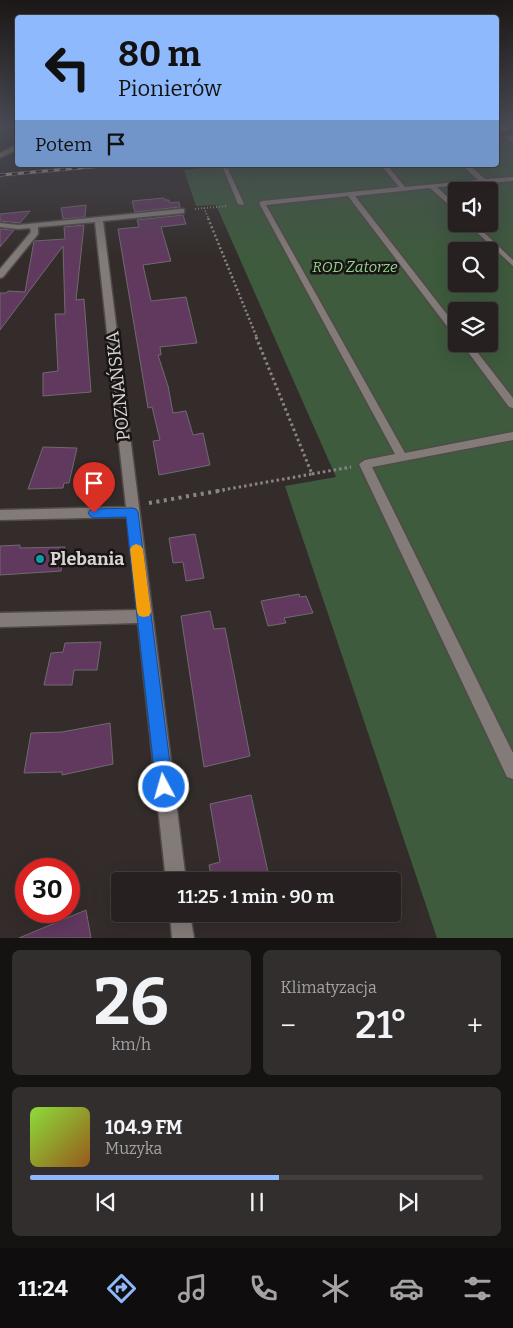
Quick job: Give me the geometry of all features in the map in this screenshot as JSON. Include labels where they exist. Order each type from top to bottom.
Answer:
[{"type":"street","points":[[0,226],[34,225],[181,211]]},
{"type":"street","name":"POZNAŃSKA","points":[[99,219],[175,872]]},
{"type":"street","points":[[0,275],[35,232],[34,225]]},
{"type":"street","points":[[0,515],[132,509]]},
{"type":"street","points":[[0,620],[144,616]]},
{"type":"street","points":[[181,922],[182,938]]},
{"type":"lane","points":[[226,171],[241,204]]},
{"type":"lane","points":[[389,171],[404,189]]},
{"type":"lane","points":[[471,171],[483,181]]},
{"type":"lane","points":[[402,457],[258,203],[513,179]]},
{"type":"lane","points":[[432,186],[448,201]]},
{"type":"lane","points":[[350,194],[448,322]]},
{"type":"lane","points":[[480,232],[513,264]]},
{"type":"lane","points":[[472,352],[513,405]]},
{"type":"lane","points":[[513,436],[365,464],[513,771]]},
{"type":"path","points":[[181,211],[204,208],[312,474]]},
{"type":"path","points":[[132,509],[365,464]]},
{"type":"shaded area","points":[[23,171],[79,171],[0,178],[0,173]]},
{"type":"green space","name":"ROD Zatorze","points":[[184,171],[513,171],[513,938],[437,938],[285,486],[336,477],[216,205],[196,206]]},
{"type":"building","points":[[164,198],[169,200],[170,203],[179,202],[180,207],[135,212],[132,201]]},
{"type":"building","points":[[86,205],[85,217],[63,219],[61,208]]},
{"type":"building","points":[[30,211],[20,223],[0,221],[0,214]]},
{"type":"building","points":[[183,215],[186,224],[161,227],[171,261],[143,265],[151,301],[186,297],[197,343],[160,347],[161,355],[158,355],[168,386],[173,413],[186,411],[193,435],[203,433],[210,465],[159,475],[153,441],[160,440],[152,407],[148,408],[118,229],[139,227],[137,220]]},
{"type":"building","points":[[84,225],[76,300],[84,299],[91,392],[43,396],[43,373],[58,371],[55,314],[65,314],[63,246],[0,330],[0,293],[8,291],[25,292],[34,241],[65,239],[64,227]]},
{"type":"building","points":[[0,229],[14,230],[0,247]]},
{"type":"building","points":[[43,447],[77,448],[69,483],[64,483],[63,488],[28,489]]},
{"type":"building","points":[[195,534],[204,578],[186,581],[183,562],[173,563],[169,538]]},
{"type":"building","name":"Plebania","points":[[20,545],[20,548],[65,547],[61,571],[0,575],[0,546]]},
{"type":"building","points":[[299,594],[300,597],[306,596],[313,613],[284,618],[286,623],[268,626],[261,601]]},
{"type":"building","points":[[210,611],[214,629],[225,628],[250,756],[204,767],[181,616]]},
{"type":"building","points":[[101,642],[97,670],[74,670],[72,685],[44,685],[51,653],[63,652],[65,643]]},
{"type":"building","points":[[110,723],[113,764],[62,775],[62,772],[24,773],[31,733],[62,732]]},
{"type":"building","points":[[251,795],[268,872],[210,872],[209,865],[220,862],[210,804]]},
{"type":"building","points":[[86,910],[91,938],[19,938],[55,923],[80,923],[80,913]]},
{"type":"railway","points":[[0,175],[48,171]]},
{"type":"slow traffic","points":[[136,549],[144,612]]},
{"type":"place","name":"Plebania","points":[[40,559]]},
{"type":"route","points":[[94,513],[132,512],[164,787]]}]
